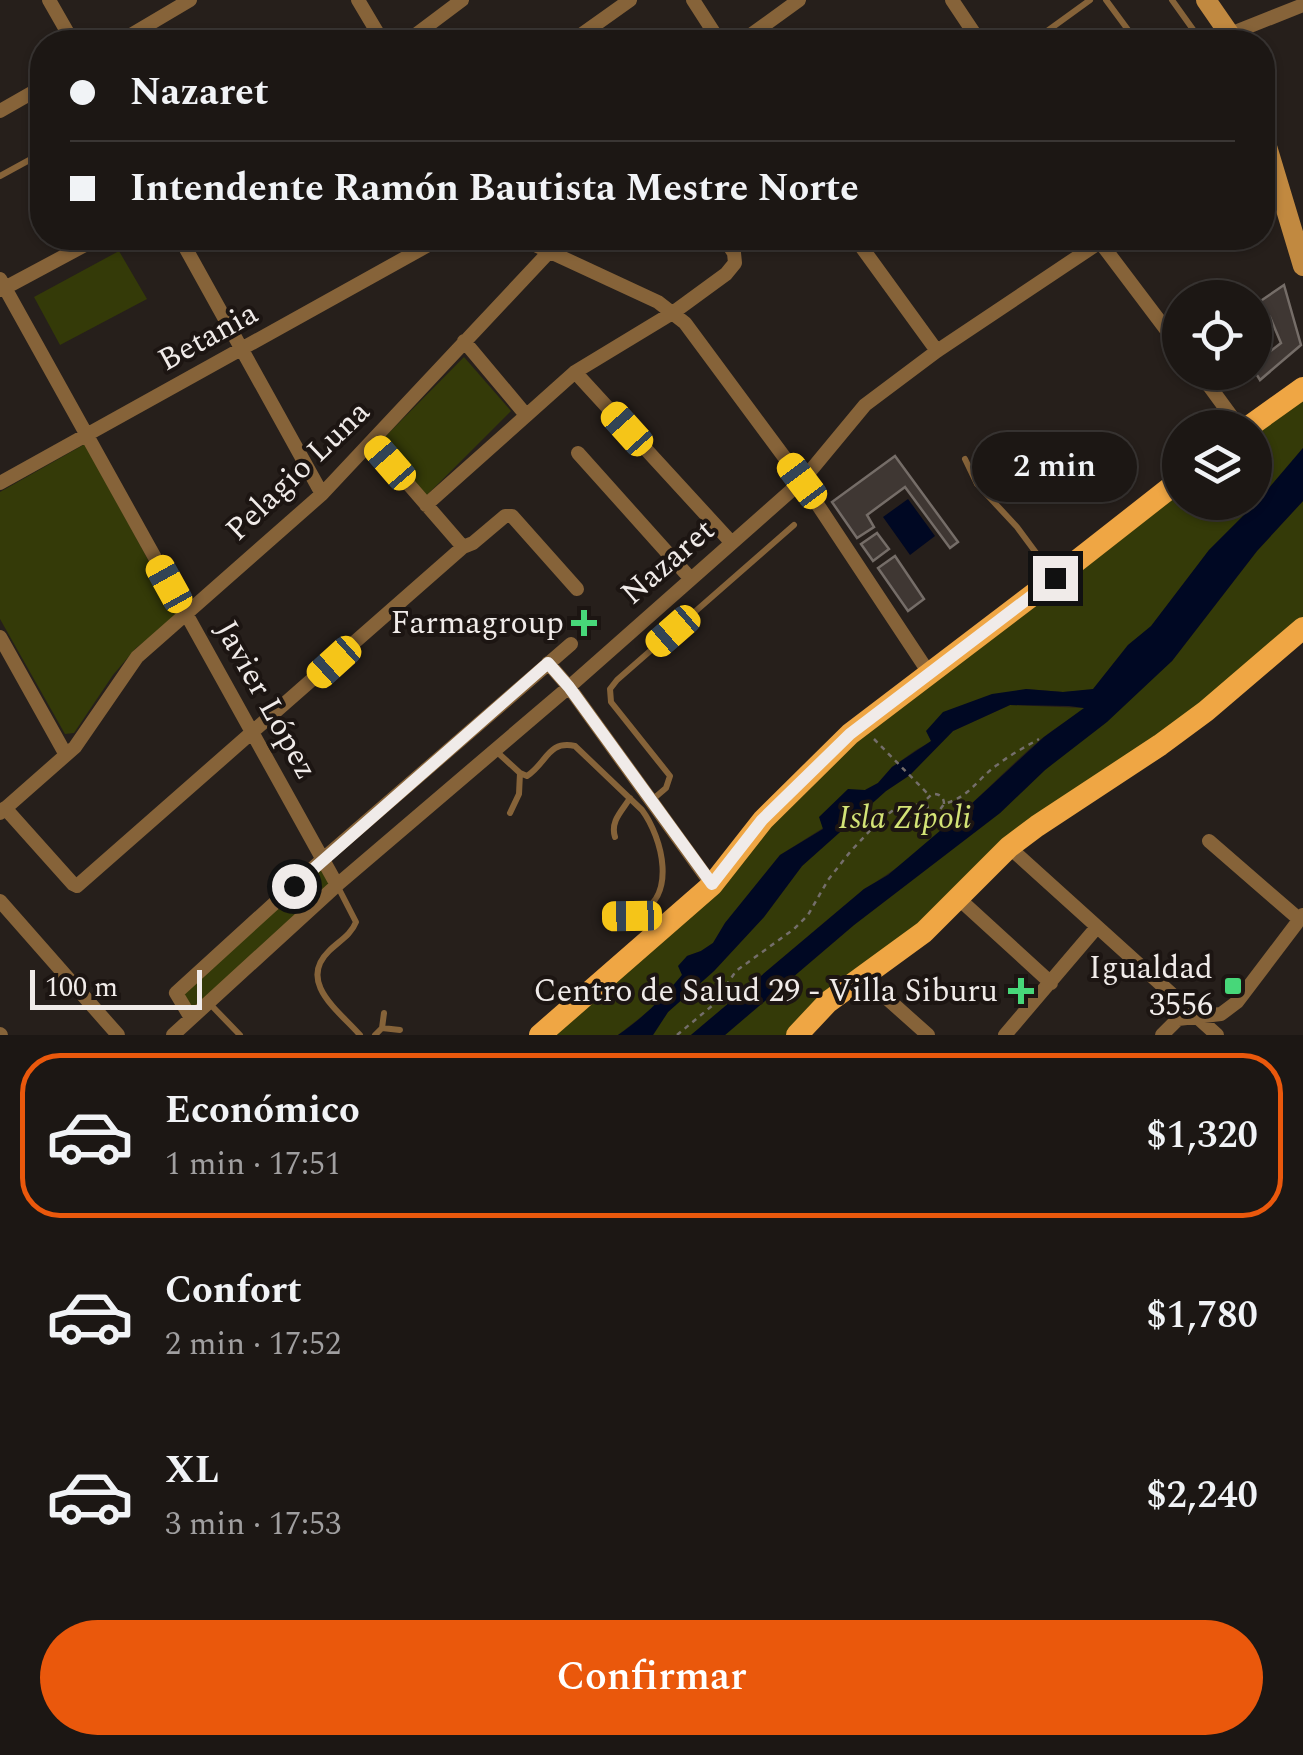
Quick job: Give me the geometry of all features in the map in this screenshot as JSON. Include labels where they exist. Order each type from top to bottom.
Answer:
[{"type":"main road","points":[[1206,0],[1227,30]]},
{"type":"main road","points":[[1275,173],[1303,266]]},
{"type":"main road","points":[[1270,410],[1303,388]]},
{"type":"main road","points":[[540,1035],[712,884],[762,820],[850,734],[1162,494]]},
{"type":"main road","points":[[798,1035],[828,1002],[924,932],[1010,847],[1160,746],[1302,632]]},
{"type":"street","points":[[49,0],[65,30]]},
{"type":"street","points":[[139,30],[190,0]]},
{"type":"street","points":[[358,0],[376,30]]},
{"type":"street","points":[[422,30],[462,0]]},
{"type":"street","points":[[588,30],[630,0]]},
{"type":"street","points":[[692,0],[712,30]]},
{"type":"street","points":[[757,30],[800,0]]},
{"type":"street","points":[[952,0],[972,30]]},
{"type":"street","points":[[1245,30],[1281,7],[1303,5]]},
{"type":"street","points":[[0,111],[30,94]]},
{"type":"street","points":[[2,286],[74,250]]},
{"type":"street","points":[[187,250],[322,494]]},
{"type":"street","name":"Betania","points":[[0,483],[420,250]]},
{"type":"street","points":[[426,505],[575,372],[674,312],[726,274],[736,263],[732,250]]},
{"type":"street","points":[[864,250],[936,351]]},
{"type":"street","name":"Nazaret","points":[[173,1035],[337,885],[802,481],[865,405],[1083,250]]},
{"type":"street","points":[[1106,250],[1162,324]]},
{"type":"street","points":[[550,251],[658,302],[685,323],[802,481],[929,673]]},
{"type":"street","name":"Pelagio Luna","points":[[3,810],[82,739],[137,657],[322,494],[550,251]]},
{"type":"street","name":"Javier López","points":[[2,286],[337,885]]},
{"type":"street","points":[[464,341],[526,415]]},
{"type":"street","points":[[575,372],[731,542]]},
{"type":"street","points":[[1213,390],[1229,410]]},
{"type":"street","points":[[372,442],[463,547]]},
{"type":"street","points":[[578,453],[690,578]]},
{"type":"street","points":[[3,810],[77,886],[463,547],[505,516],[512,516],[578,589]]},
{"type":"street","points":[[0,637],[66,755]]},
{"type":"street","points":[[191,1018],[176,993],[323,859],[571,644]]},
{"type":"street","points":[[548,663],[712,884]]},
{"type":"street","points":[[1162,1035],[1178,1020],[1221,1014],[1237,1002],[1301,918],[1209,841]]},
{"type":"street","points":[[1010,847],[1217,1035]]},
{"type":"street","points":[[958,898],[1051,983]]},
{"type":"street","points":[[0,901],[118,1035]]},
{"type":"street","points":[[1005,1035],[1097,927]]},
{"type":"street","points":[[863,977],[928,1035]]},
{"type":"lane","points":[[1049,30],[1090,0]]},
{"type":"lane","points":[[1106,0],[1128,30]]},
{"type":"lane","points":[[1172,0],[1193,30]]},
{"type":"lane","points":[[0,176],[30,160]]},
{"type":"lane","points":[[964,459],[978,484],[1055,578]]},
{"type":"lane","points":[[651,800],[666,788],[670,776],[611,702],[610,690],[794,526]]},
{"type":"lane","points":[[494,750],[527,776],[556,746],[569,744],[580,748],[649,819],[664,876],[657,895],[632,916],[611,917]]},
{"type":"lane","points":[[510,813],[519,794],[520,774]]},
{"type":"lane","points":[[615,837],[616,818],[631,798]]},
{"type":"lane","points":[[604,822],[616,818]]},
{"type":"lane","points":[[337,885],[356,922],[353,930],[321,960],[316,978],[320,990],[360,1035]]},
{"type":"lane","points":[[209,1003],[240,1035]]},
{"type":"lane","points":[[375,1035],[382,1028],[384,1013]]},
{"type":"lane","points":[[382,1028],[400,1030]]},
{"type":"path","points":[[926,803],[933,812],[959,800],[992,768],[1039,738]]},
{"type":"path","points":[[875,741],[930,795]]},
{"type":"path","points":[[930,795],[941,795],[944,804]]},
{"type":"path","points":[[926,803],[930,795]]},
{"type":"path","points":[[677,1035],[713,1004],[736,971],[808,915],[828,880],[878,822],[896,808],[926,803]]},
{"type":"green space","points":[[119,251],[147,299],[60,345],[34,297]]},
{"type":"green space","points":[[464,357],[511,411],[426,496],[380,442]]},
{"type":"green space","points":[[1303,388],[1303,448],[1272,485],[1272,414]]},
{"type":"green space","points":[[85,444],[177,613],[176,618],[136,648],[74,733],[65,734],[0,619],[0,492]]},
{"type":"green space","points":[[1162,494],[1162,520],[1239,520],[1209,550],[1151,627],[1128,645],[1093,690],[1026,689],[916,750],[823,828],[780,855],[713,943],[687,956],[682,975],[669,991],[618,1035],[540,1035],[712,885],[791,789]]},
{"type":"green space","points":[[1303,501],[1303,628],[1111,777],[797,1035],[725,1035],[854,925],[1000,813],[1172,661],[1257,551]]},
{"type":"green space","name":"Isla Zípoli","points":[[1010,705],[1086,708],[1041,739],[912,857],[864,889],[691,1035],[653,1035],[668,1012],[714,971],[764,917],[802,866],[886,791],[910,775],[953,731]]},
{"type":"green space","points":[[321,870],[330,884],[191,1011],[182,992]]},
{"type":"water","points":[[1303,448],[1303,501],[1257,551],[1172,661],[1000,813],[854,925],[725,1035],[691,1035],[864,889],[888,875],[1044,737],[1084,708],[1010,705],[953,731],[910,775],[886,791],[802,866],[764,917],[714,971],[668,1012],[653,1035],[618,1035],[644,1015],[682,975],[678,966],[687,956],[713,943],[780,855],[823,829],[819,817],[848,789],[865,790],[878,783],[892,767],[931,741],[926,731],[943,712],[992,694],[1026,689],[1093,689],[1128,645],[1151,626],[1209,550],[1239,520],[1272,520],[1272,485]]},
{"type":"water","points":[[908,499],[935,536],[910,555],[883,517]]},
{"type":"building","points":[[1284,285],[1301,345],[1272,370],[1272,350],[1281,343],[1272,322],[1272,293]]},
{"type":"building","points":[[895,456],[958,542],[950,548],[905,487],[867,515],[874,527],[857,538],[832,502]]},
{"type":"building","points":[[877,533],[889,549],[873,561],[861,544]]},
{"type":"building","points":[[895,556],[924,599],[908,611],[878,568]]},
{"type":"place","name":"Farmagroup","points":[[584,623]]},
{"type":"place","name":"Igualdad 3556","points":[[1233,986]]},
{"type":"place","name":"Centro de Salud 29 - Villa Siburu","points":[[1021,991]]},
{"type":"route","points":[[294,886],[548,663],[712,884],[762,820],[850,734],[1055,578]]}]
